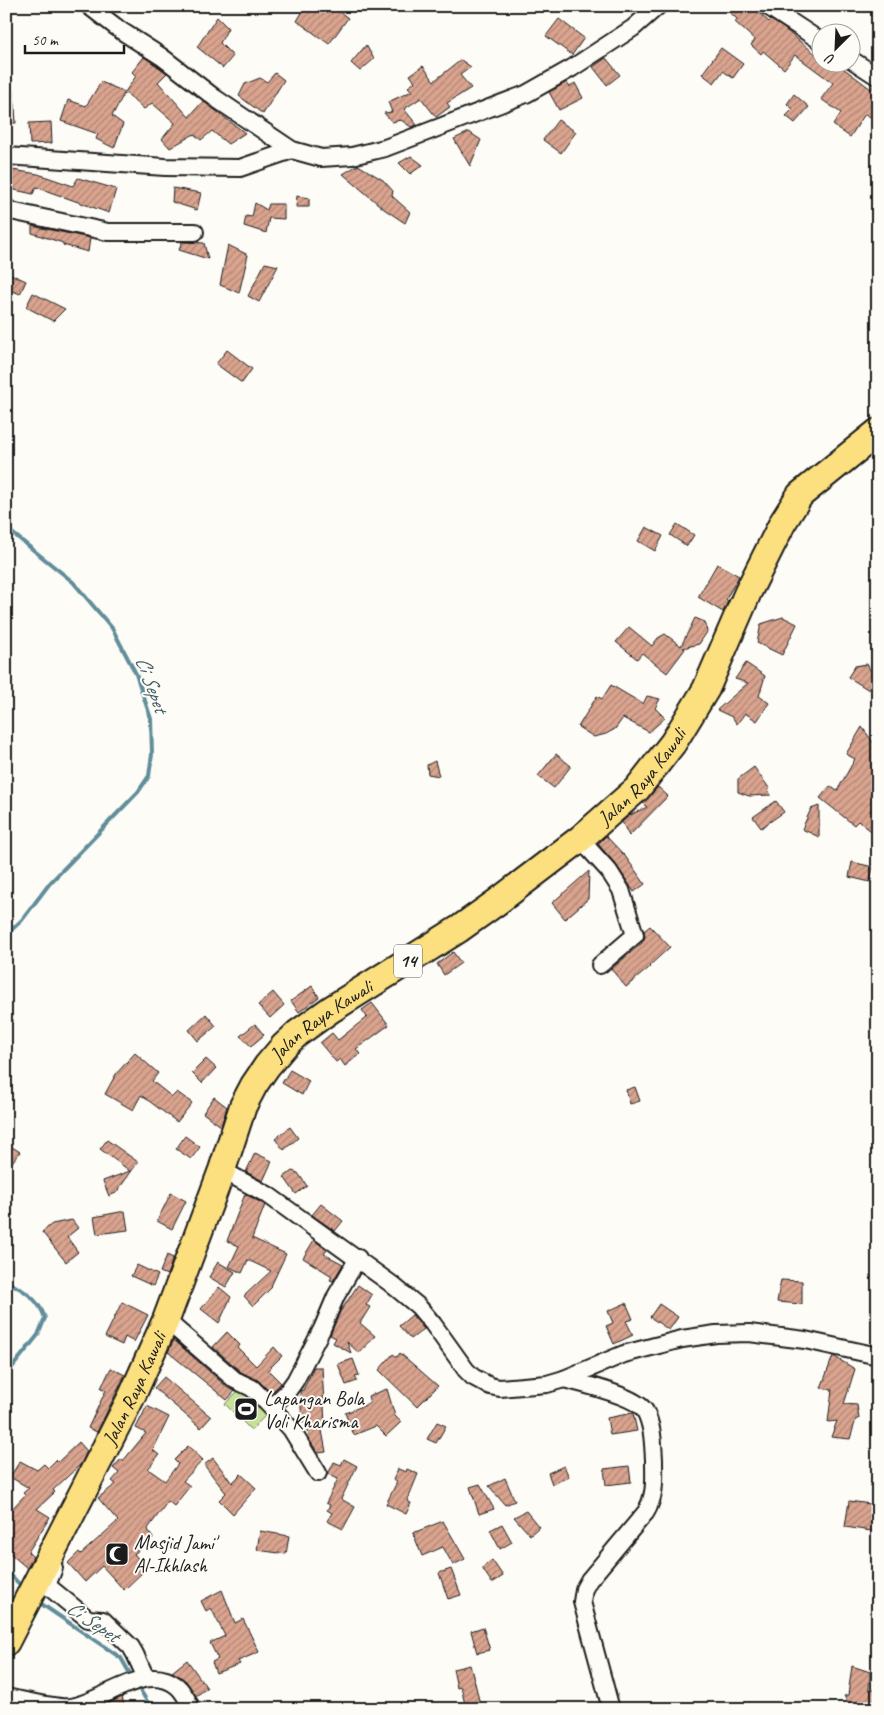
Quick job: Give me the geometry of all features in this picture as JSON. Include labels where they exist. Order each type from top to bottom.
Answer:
[{"type":"highway","name":"Jalan Raya Kawali","points":[[11,1632],[132,1396],[166,1320],[247,1099],[263,1072],[284,1046],[298,1033],[330,1010],[459,929],[580,839],[637,789],[673,743],[706,689],[748,592],[800,494],[878,432]]},
{"type":"street","points":[[89,6],[120,30],[162,57],[215,98],[292,150],[321,158],[352,156],[377,150],[526,94],[572,68],[633,28],[658,6]]},
{"type":"street","points":[[766,6],[812,36]]},
{"type":"street","points":[[862,67],[878,77]]},
{"type":"street","points":[[6,156],[165,167],[240,168],[292,150]]},
{"type":"street","points":[[8,213],[108,232],[195,232]]},
{"type":"street","points":[[580,839],[609,871],[621,890],[635,935],[600,965]]},
{"type":"street","points":[[222,1170],[268,1194],[358,1258],[418,1306],[466,1370],[481,1382],[500,1388],[546,1384],[564,1379],[624,1354],[682,1339],[716,1334],[749,1333],[777,1336],[805,1340],[878,1356]]},
{"type":"street","points":[[271,1407],[287,1392],[295,1381],[322,1329],[336,1296],[358,1258]]},
{"type":"street","points":[[166,1320],[236,1380],[249,1386],[271,1407],[291,1428],[318,1473]]},
{"type":"street","points":[[564,1379],[626,1397],[636,1403],[644,1410],[649,1420],[653,1440],[654,1491],[650,1505],[589,1580],[582,1596],[611,1709]]},
{"type":"street","points":[[48,1561],[54,1568],[48,1581],[49,1587],[88,1619],[103,1620],[131,1647],[136,1654],[139,1681]]},
{"type":"street","points":[[6,1697],[71,1707],[139,1681],[157,1678],[177,1686],[192,1709]]},
{"type":"green space","name":"Lapangan Bola Voli Kharisma","points":[[241,1388],[267,1414],[251,1430],[225,1404]]},
{"type":"building","points":[[306,6],[332,6],[348,18],[329,44],[297,21]]},
{"type":"building","points":[[723,6],[751,6],[769,22],[771,20],[782,27],[812,51],[812,68],[795,55],[784,69],[763,51],[761,54],[751,45],[755,40],[735,22],[737,19]]},
{"type":"building","points":[[217,17],[228,28],[220,43],[233,56],[223,68],[197,47]]},
{"type":"building","points":[[559,19],[584,38],[572,55],[546,36]]},
{"type":"building","points":[[366,45],[374,59],[360,71],[351,63]]},
{"type":"building","points":[[721,48],[743,64],[733,78],[723,71],[714,83],[702,74]]},
{"type":"building","points":[[144,57],[167,73],[158,82],[189,117],[203,101],[245,133],[228,144],[212,131],[201,140],[194,134],[170,148],[162,139],[175,123],[152,103],[144,109],[125,92],[136,76],[132,72]]},
{"type":"building","points":[[606,58],[620,75],[607,85],[593,67]]},
{"type":"building","points":[[461,60],[471,67],[460,75],[471,88],[447,103],[450,107],[436,117],[421,98],[404,109],[417,125],[411,127],[401,120],[392,122],[384,113],[392,112],[388,102],[412,91],[408,87],[415,82],[410,75],[423,66],[434,81]]},
{"type":"building","points":[[818,72],[848,72],[871,89],[873,86],[878,87],[878,121],[865,114],[850,137],[833,125],[841,113],[821,99],[833,83]]},
{"type":"building","points":[[275,73],[284,80],[263,114],[239,96],[245,84],[260,78],[267,82]]},
{"type":"building","points":[[101,82],[125,92],[112,116],[123,124],[114,148],[96,139],[98,134],[61,121],[68,100],[86,106]]},
{"type":"building","points":[[567,82],[569,87],[575,83],[583,98],[559,110],[549,92]]},
{"type":"building","points":[[14,92],[16,123],[6,123],[6,93]]},
{"type":"building","points":[[794,94],[809,107],[795,123],[786,116],[793,109],[787,104]]},
{"type":"building","points":[[558,120],[576,132],[561,153],[543,140]]},
{"type":"building","points":[[51,122],[52,143],[30,144],[29,123]]},
{"type":"building","points":[[469,132],[481,140],[470,166],[454,139]]},
{"type":"building","points":[[411,156],[423,165],[410,174],[399,163]]},
{"type":"building","points":[[358,165],[383,180],[393,191],[392,196],[410,212],[405,223],[384,209],[343,174]]},
{"type":"building","points":[[12,170],[38,174],[73,186],[78,178],[116,189],[109,213],[36,187],[33,194],[6,188]]},
{"type":"building","points":[[173,188],[201,193],[197,210],[172,202]]},
{"type":"building","points":[[297,196],[309,198],[309,207],[296,207]]},
{"type":"building","points":[[255,203],[267,210],[269,204],[284,204],[284,219],[269,218],[266,233],[244,226],[246,216],[252,217]]},
{"type":"building","points":[[32,226],[90,238],[88,252],[32,233]]},
{"type":"building","points":[[182,242],[204,243],[208,259],[179,250]]},
{"type":"building","points":[[228,245],[248,255],[239,293],[220,285]]},
{"type":"building","points":[[265,263],[278,266],[259,302],[248,296]]},
{"type":"building","points":[[6,272],[26,281],[20,294],[6,288]]},
{"type":"building","points":[[33,293],[65,309],[53,321],[26,307]]},
{"type":"building","points":[[227,350],[252,369],[242,383],[216,364]]},
{"type":"building","points":[[677,524],[694,535],[687,546],[670,535]]},
{"type":"building","points":[[646,527],[663,536],[655,551],[638,541]]},
{"type":"building","points":[[717,564],[739,576],[726,599],[728,601],[723,612],[698,597]]},
{"type":"building","points":[[783,617],[797,624],[782,655],[757,643],[761,624]]},
{"type":"building","points":[[695,618],[705,622],[707,632],[699,644],[683,648],[685,649],[667,673],[642,653],[637,659],[616,642],[629,627],[652,646],[658,638],[665,634],[681,646]]},
{"type":"building","points":[[746,663],[765,676],[759,696],[769,703],[757,721],[745,713],[737,724],[732,717],[717,710],[748,683],[735,679]]},
{"type":"building","points":[[867,664],[875,679],[869,690],[848,677],[855,666]]},
{"type":"building","points":[[611,685],[643,704],[647,696],[660,699],[655,708],[665,718],[649,732],[623,718],[615,729],[594,737],[578,727],[597,696],[602,699]]},
{"type":"building","points":[[862,727],[878,749],[878,805],[870,811],[878,817],[878,836],[858,821],[854,825],[820,798],[830,786],[837,791],[855,759],[846,754]]},
{"type":"building","points":[[556,754],[571,766],[554,788],[538,776]]},
{"type":"building","points":[[435,761],[439,776],[428,774],[427,765]]},
{"type":"building","points":[[754,767],[769,788],[768,790],[771,795],[749,796],[738,792],[738,779]]},
{"type":"building","points":[[658,787],[668,796],[629,836],[622,822],[630,815],[647,807],[643,803]]},
{"type":"building","points":[[776,801],[784,812],[761,828],[753,817]]},
{"type":"building","points":[[819,806],[819,837],[802,829],[811,809]]},
{"type":"building","points":[[606,836],[625,856],[645,884],[634,892],[617,866],[598,844]]},
{"type":"building","points":[[852,862],[873,867],[870,882],[849,877]]},
{"type":"building","points":[[589,871],[588,899],[565,919],[552,903]]},
{"type":"building","points":[[650,926],[670,947],[626,987],[611,969],[642,943],[645,937],[644,931]]},
{"type":"building","points":[[453,952],[461,963],[444,975],[437,964]]},
{"type":"building","points":[[312,986],[319,997],[299,1012],[291,1001]]},
{"type":"building","points":[[273,992],[284,1005],[270,1018],[258,1005]]},
{"type":"building","points":[[372,1003],[389,1025],[356,1049],[360,1054],[345,1066],[340,1059],[336,1062],[320,1043],[332,1033],[338,1040],[367,1017],[362,1010]]},
{"type":"building","points":[[206,1014],[216,1026],[198,1041],[189,1030]]},
{"type":"building","points":[[255,1024],[264,1035],[251,1046],[240,1036]]},
{"type":"building","points":[[135,1053],[158,1073],[152,1081],[172,1097],[177,1092],[192,1103],[177,1122],[141,1095],[133,1110],[105,1094],[116,1074]]},
{"type":"building","points":[[206,1059],[216,1068],[202,1083],[192,1073]]},
{"type":"building","points":[[290,1070],[309,1081],[302,1095],[282,1083]]},
{"type":"building","points":[[635,1087],[640,1101],[630,1104],[626,1090]]},
{"type":"building","points":[[214,1097],[227,1107],[221,1126],[203,1113]]},
{"type":"building","points":[[290,1127],[298,1138],[284,1150],[275,1139]]},
{"type":"building","points":[[185,1136],[200,1147],[191,1159],[176,1149]]},
{"type":"building","points":[[107,1140],[138,1162],[116,1193],[109,1196],[103,1181],[130,1171],[100,1149]]},
{"type":"building","points":[[6,1143],[20,1152],[6,1170]]},
{"type":"building","points":[[255,1153],[272,1161],[263,1181],[246,1172]]},
{"type":"building","points":[[292,1171],[298,1173],[307,1186],[296,1194],[284,1177]]},
{"type":"building","points":[[171,1193],[186,1201],[172,1229],[157,1221]]},
{"type":"building","points":[[245,1194],[265,1205],[252,1238],[286,1254],[272,1287],[253,1306],[244,1296],[271,1271],[248,1260],[242,1273],[229,1267],[239,1246],[227,1241]]},
{"type":"building","points":[[321,1204],[343,1221],[335,1231],[312,1215]]},
{"type":"building","points":[[125,1211],[128,1230],[97,1234],[94,1217]]},
{"type":"building","points":[[72,1220],[78,1228],[67,1237],[78,1252],[66,1262],[42,1232],[52,1224]]},
{"type":"building","points":[[314,1240],[327,1250],[324,1254],[343,1264],[333,1281],[330,1280],[332,1276],[303,1258]]},
{"type":"building","points":[[167,1255],[173,1258],[167,1275],[160,1272]]},
{"type":"building","points":[[218,1262],[235,1272],[226,1287],[209,1277]]},
{"type":"building","points":[[137,1265],[158,1275],[153,1286],[131,1276]]},
{"type":"building","points":[[781,1280],[802,1281],[802,1304],[777,1302]]},
{"type":"building","points":[[358,1285],[372,1295],[366,1305],[370,1307],[360,1323],[375,1336],[359,1353],[347,1342],[351,1353],[333,1343],[336,1338],[330,1335],[340,1312]]},
{"type":"building","points":[[219,1287],[231,1297],[219,1323],[201,1309]]},
{"type":"building","points":[[122,1302],[148,1315],[134,1342],[125,1337],[122,1345],[105,1337]]},
{"type":"building","points":[[626,1303],[633,1319],[626,1321],[633,1335],[614,1344],[606,1326],[613,1323],[608,1311]]},
{"type":"building","points":[[659,1304],[678,1317],[669,1330],[650,1317]]},
{"type":"building","points":[[412,1315],[424,1329],[411,1339],[399,1326]]},
{"type":"building","points":[[227,1332],[240,1345],[238,1348],[256,1366],[274,1347],[282,1356],[268,1370],[281,1383],[271,1393],[259,1381],[241,1372],[213,1347]]},
{"type":"building","points":[[174,1340],[228,1388],[235,1391],[227,1400],[168,1352]]},
{"type":"building","points":[[400,1353],[438,1386],[417,1407],[379,1370],[393,1354],[397,1357]]},
{"type":"building","points":[[833,1356],[855,1369],[844,1404],[857,1405],[859,1419],[856,1419],[850,1439],[831,1437],[837,1421],[828,1422],[832,1390],[821,1388]]},
{"type":"building","points":[[353,1359],[359,1375],[355,1376],[357,1381],[346,1385],[338,1364]]},
{"type":"building","points":[[314,1367],[322,1367],[325,1425],[321,1425],[326,1452],[318,1453],[310,1441],[306,1422],[302,1423],[300,1391],[303,1390]]},
{"type":"building","points":[[111,1368],[125,1375],[97,1432],[88,1428],[106,1390],[101,1388]]},
{"type":"building","points":[[164,1377],[211,1417],[201,1428],[154,1388]]},
{"type":"building","points":[[387,1389],[395,1416],[401,1422],[386,1436],[376,1426],[354,1435],[345,1413],[370,1403],[368,1396]]},
{"type":"building","points":[[147,1406],[169,1417],[153,1450],[159,1455],[148,1469],[165,1481],[178,1464],[174,1460],[188,1446],[203,1460],[183,1481],[190,1486],[174,1506],[168,1501],[147,1530],[153,1538],[134,1554],[147,1568],[124,1590],[102,1566],[85,1582],[68,1563],[118,1521],[98,1498],[116,1484],[112,1481],[119,1473],[113,1468],[121,1459],[123,1461],[146,1433],[136,1428]]},
{"type":"building","points":[[633,1413],[637,1431],[610,1435],[607,1418]]},
{"type":"building","points":[[437,1422],[446,1426],[436,1443],[427,1439]]},
{"type":"building","points":[[79,1442],[87,1451],[81,1464],[53,1490],[55,1492],[37,1509],[50,1517],[28,1552],[33,1557],[27,1568],[6,1550],[6,1515],[29,1488],[10,1477],[20,1461],[37,1470],[44,1464],[48,1468],[56,1460],[58,1462]]},
{"type":"building","points":[[213,1458],[232,1483],[241,1474],[256,1488],[233,1514],[219,1500],[226,1493],[204,1465]]},
{"type":"building","points":[[344,1459],[357,1466],[341,1499],[355,1507],[343,1529],[327,1521],[332,1513],[327,1510],[330,1505],[326,1503],[338,1479],[328,1474],[334,1462],[341,1465]]},
{"type":"building","points":[[564,1466],[569,1477],[552,1484],[548,1473]]},
{"type":"building","points":[[629,1466],[631,1482],[606,1485],[604,1469]]},
{"type":"building","points":[[398,1469],[406,1472],[407,1469],[418,1474],[407,1501],[411,1503],[406,1514],[386,1504],[397,1482],[393,1480]]},
{"type":"building","points":[[505,1478],[515,1501],[505,1505],[489,1486]]},
{"type":"building","points":[[480,1484],[494,1509],[479,1514],[470,1487]]},
{"type":"building","points":[[849,1501],[878,1505],[878,1532],[845,1527]]},
{"type":"building","points":[[526,1511],[539,1527],[530,1535],[514,1517]]},
{"type":"building","points":[[443,1521],[465,1559],[453,1565],[443,1547],[422,1556],[413,1533]]},
{"type":"building","points":[[502,1524],[512,1542],[500,1549],[490,1530]]},
{"type":"building","points":[[260,1531],[289,1536],[286,1554],[257,1550]]},
{"type":"building","points":[[492,1560],[503,1576],[492,1583],[482,1568]]},
{"type":"building","points":[[451,1569],[461,1595],[448,1599],[439,1573]]},
{"type":"building","points":[[222,1590],[235,1623],[243,1619],[259,1652],[238,1661],[240,1664],[216,1673],[212,1662],[218,1659],[210,1643],[225,1636],[211,1608],[206,1611],[201,1601]]},
{"type":"building","points":[[483,1627],[490,1650],[477,1653],[471,1631]]},
{"type":"building","points":[[187,1660],[207,1688],[196,1696],[186,1681],[172,1672]]},
{"type":"building","points":[[470,1665],[481,1709],[466,1709],[461,1687],[457,1688],[453,1669]]},
{"type":"building","points":[[852,1666],[870,1672],[869,1690],[875,1689],[878,1709],[852,1709],[844,1696],[848,1695]]},
{"type":"building","points":[[122,1697],[125,1709],[97,1709],[101,1707]]},
{"type":"waterway","name":"Ci Sepet","points":[[6,528],[73,582],[112,628],[136,674],[151,719],[152,754],[149,776],[138,792],[50,883],[22,920],[6,935]]},
{"type":"waterway","name":"Ci Sepet","points":[[6,1282],[30,1296],[39,1306],[45,1318],[38,1335],[6,1375]]},
{"type":"waterway","name":"Ci Sepet","points":[[6,1570],[23,1588]]},
{"type":"waterway","name":"Ci Sepet","points":[[37,1601],[121,1658],[133,1679]]},
{"type":"waterway","name":"Ci Sepet","points":[[137,1685],[150,1706],[149,1709]]},
{"type":"place","name":"Lapangan Bola Voli Kharisma","points":[[246,1409]]},
{"type":"place","name":"Masjid Jami' Al-Ikhlash","points":[[117,1554]]}]
